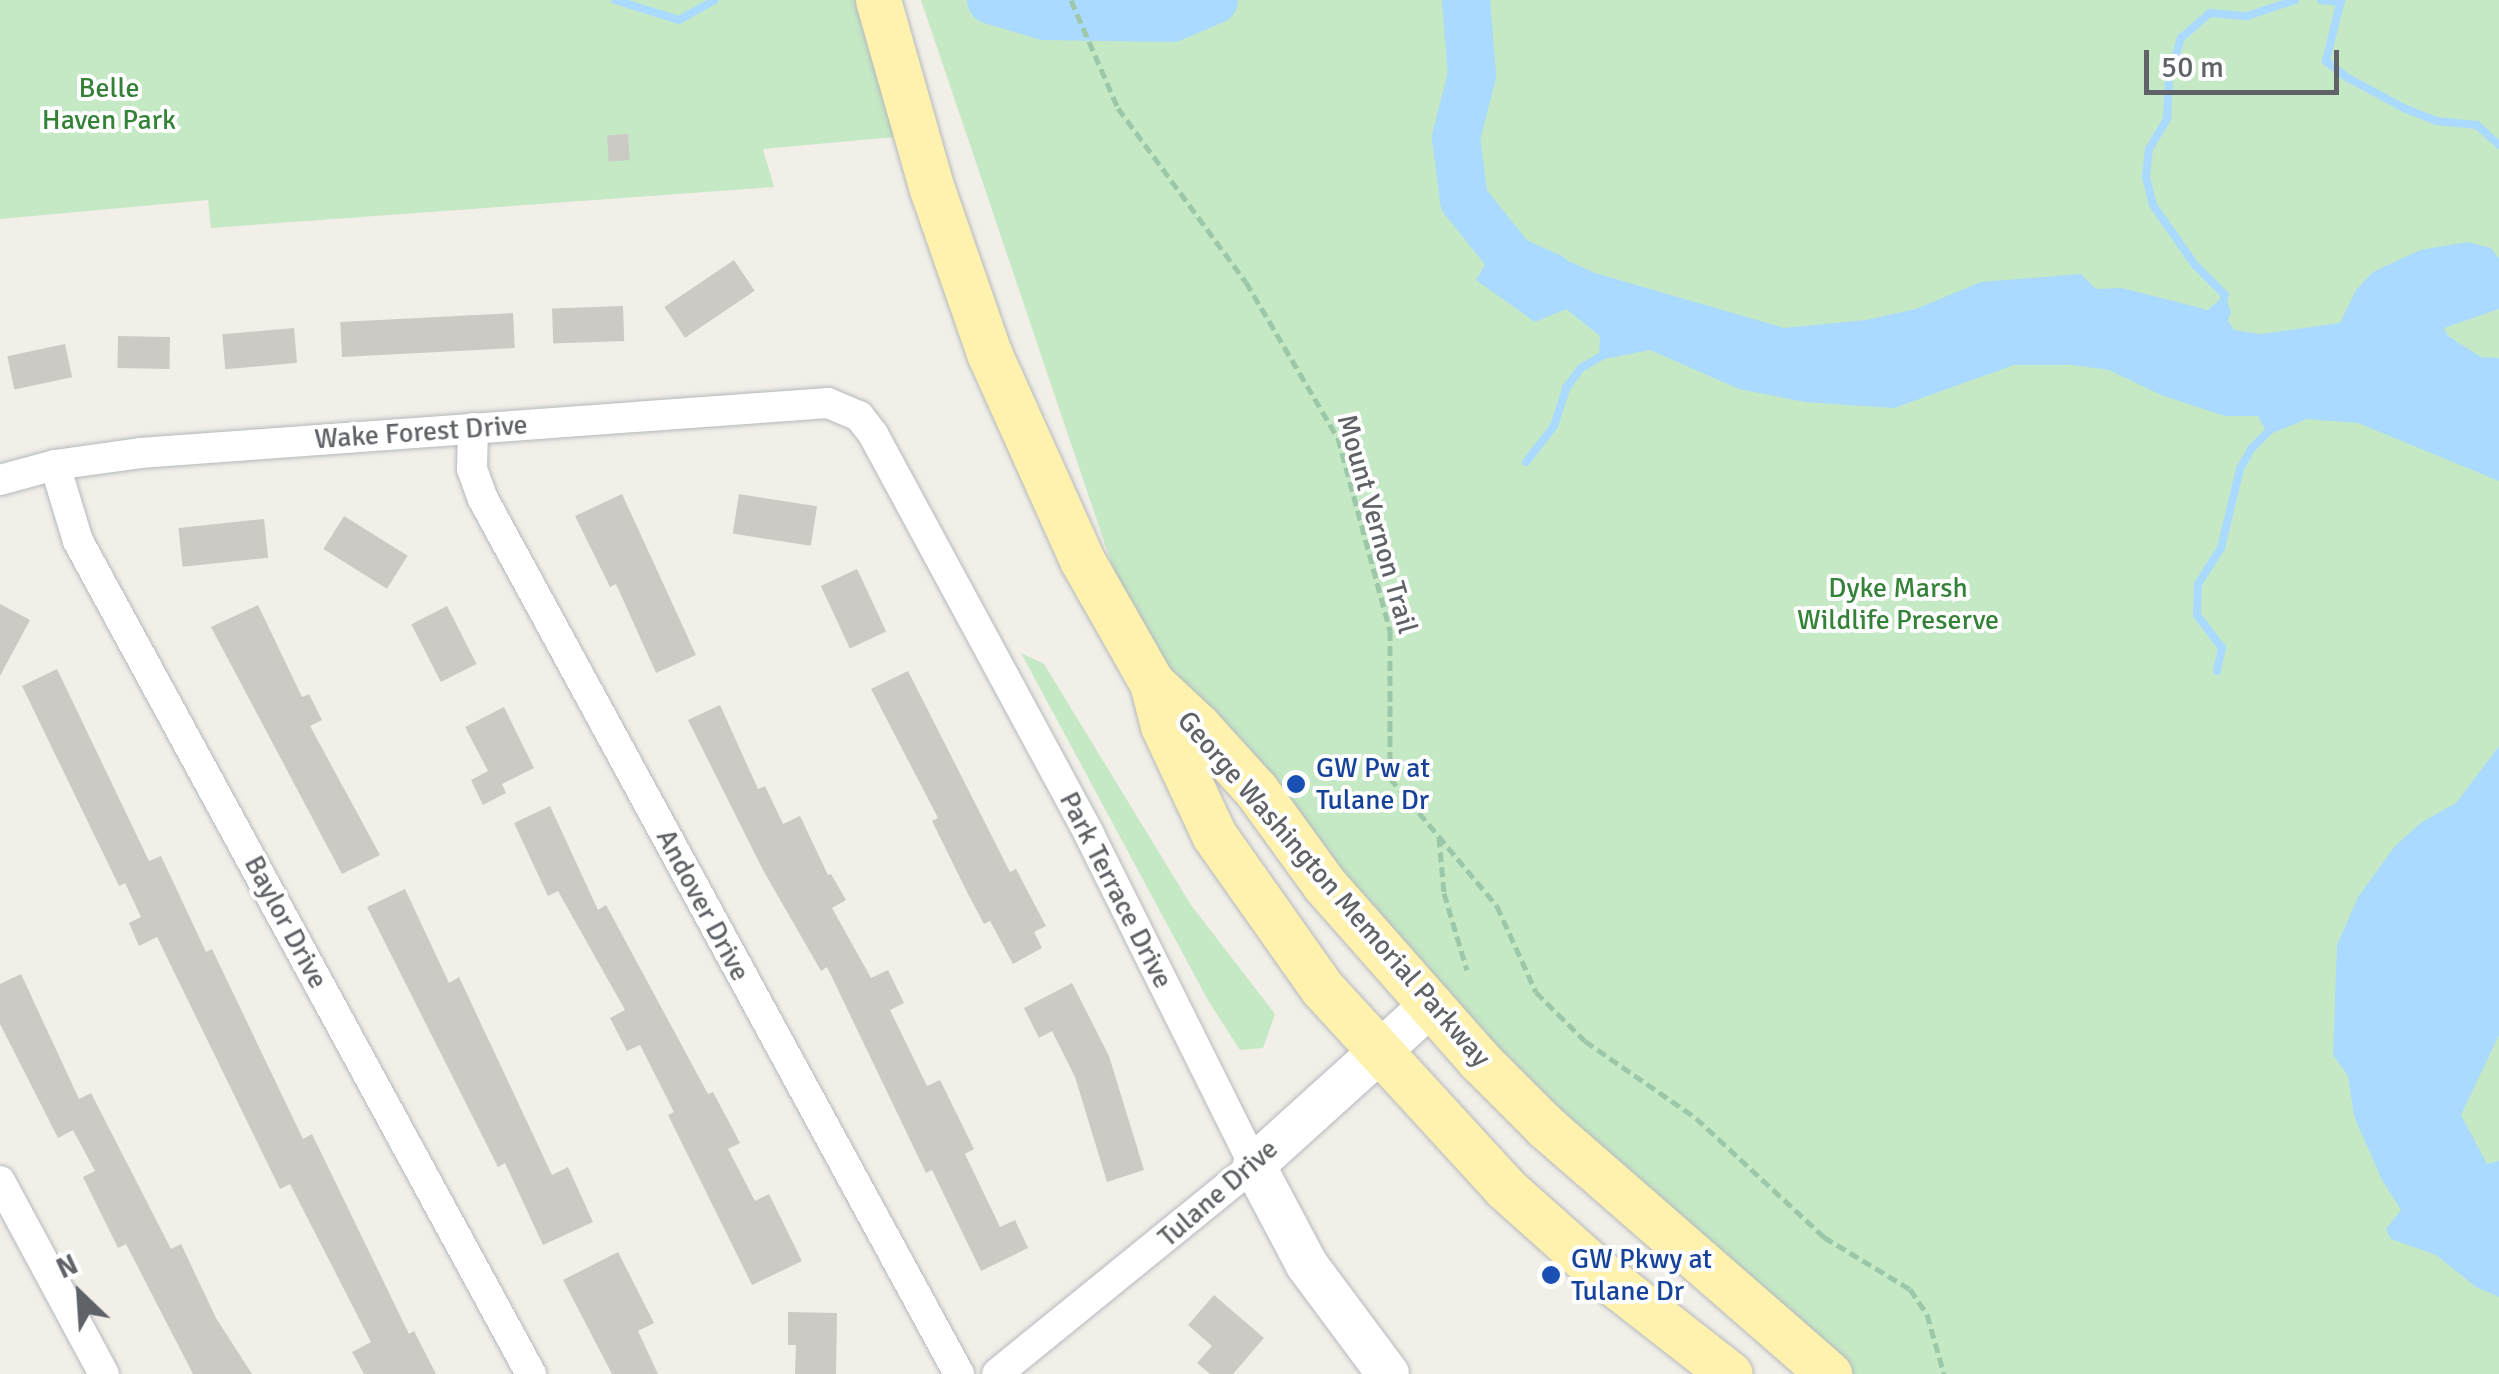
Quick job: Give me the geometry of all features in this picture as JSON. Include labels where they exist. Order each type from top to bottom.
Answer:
[{"type":"main road","name":"George Washington Memorial Parkway","points":[[878,0],[932,190],[989,353],[1082,560],[1152,683],[1163,726],[1214,835],[1291,948],[1505,1188],[1598,1271],[1730,1374]]},
{"type":"main road","name":"George Washington Memorial Parkway","points":[[1152,683],[1200,727],[1256,790],[1324,884],[1546,1127],[1829,1374]]},
{"type":"street","name":"Wake Forest Drive","points":[[0,480],[54,465],[140,453],[828,403],[844,408]]},
{"type":"street","name":"Park Terrace Drive","points":[[844,408],[859,416],[883,452],[1089,834],[1307,1264],[1388,1374]]},
{"type":"street","name":"Andover Drive","points":[[473,428],[472,469],[482,499],[959,1374]]},
{"type":"street","name":"Baylor Drive","points":[[54,465],[78,540],[531,1374]]},
{"type":"street","name":"Tulane Drive","points":[[997,1374],[1254,1164],[1432,1005]]},
{"type":"street","points":[[0,1182],[104,1374]]},
{"type":"path","name":"Mount Vernon Trail","points":[[1071,0],[1118,108],[1246,282],[1323,406],[1338,438],[1385,603],[1392,658],[1390,778],[1498,906],[1536,992],[1586,1041],[1696,1118],[1824,1237],[1910,1289],[1926,1314],[1944,1374]]},
{"type":"path","points":[[1439,837],[1444,893],[1468,970]]},
{"type":"green space","name":"Belle Haven Park","points":[[0,0],[885,0],[916,135],[763,149],[774,187],[211,228],[208,200],[0,219]]},
{"type":"green space","name":"Dyke Marsh Wildlife Preserve","points":[[921,0],[2499,0],[2499,1374],[1820,1374],[1656,1225],[1152,683]]},
{"type":"green space","points":[[1021,653],[1044,664],[1191,905],[1275,1014],[1263,1048],[1240,1050],[1209,1002]]},
{"type":"water","points":[[1508,226],[1522,240],[1595,273],[1784,328],[1866,320],[1916,309],[1981,282],[2081,274],[2096,289],[2122,288],[2208,310],[2225,295],[2231,312],[2228,321],[2234,330],[2260,334],[2340,323],[2356,290],[2373,272],[2420,250],[2467,242],[2491,248],[2499,259],[2499,309],[2444,328],[2448,336],[2481,357],[2499,358],[2499,481],[2358,423],[2307,419],[2268,435],[2258,416],[2225,416],[2161,395],[2109,370],[2073,365],[2014,365],[1894,408],[1805,402],[1739,389],[1650,350],[1599,360],[1600,336],[1566,309],[1535,322],[1476,280]]},
{"type":"water","points":[[2499,746],[2499,1035],[2461,1115],[2487,1164],[2499,1161],[2499,1297],[2476,1287],[2436,1255],[2391,1239],[2386,1229],[2401,1210],[2382,1180],[2354,1116],[2348,1076],[2333,1055],[2337,945],[2358,897],[2395,846],[2422,822],[2456,803]]},
{"type":"building","points":[[628,134],[630,160],[609,161],[607,135]]},
{"type":"building","points":[[734,260],[755,291],[685,338],[664,307]]},
{"type":"building","points":[[623,306],[624,341],[553,343],[552,308]]},
{"type":"building","points":[[513,313],[515,348],[342,357],[340,322]]},
{"type":"building","points":[[294,328],[297,363],[225,369],[222,334]]},
{"type":"building","points":[[118,336],[170,337],[169,369],[117,368]]},
{"type":"building","points":[[65,344],[72,377],[14,390],[7,356]]},
{"type":"building","points":[[622,494],[696,655],[656,673],[616,584],[610,587],[575,516]]},
{"type":"building","points":[[739,494],[817,506],[811,546],[733,534]]},
{"type":"building","points":[[344,516],[408,556],[387,589],[323,549]]},
{"type":"building","points":[[264,519],[268,558],[183,567],[178,528]]},
{"type":"building","points":[[857,569],[886,632],[850,648],[821,586]]},
{"type":"building","points":[[0,604],[30,620],[0,676]]},
{"type":"building","points":[[258,605],[302,697],[309,694],[322,720],[310,726],[380,855],[342,874],[211,627]]},
{"type":"building","points":[[447,606],[477,664],[441,682],[411,624]]},
{"type":"building","points":[[57,669],[149,861],[161,856],[206,952],[212,949],[303,1139],[312,1134],[409,1334],[414,1331],[436,1374],[364,1374],[352,1352],[371,1342],[290,1184],[280,1189],[157,937],[139,946],[129,923],[141,917],[125,883],[119,886],[22,686]]},
{"type":"building","points":[[908,671],[1010,872],[1016,869],[1046,926],[1034,932],[1042,948],[1013,964],[990,921],[984,924],[968,894],[932,821],[938,818],[871,689]]},
{"type":"building","points":[[720,705],[758,789],[765,786],[783,824],[800,816],[828,875],[831,874],[846,900],[832,908],[871,978],[888,970],[904,1003],[890,1010],[927,1086],[940,1080],[974,1149],[965,1154],[1000,1227],[1015,1220],[1028,1248],[981,1271],[932,1170],[926,1173],[827,967],[821,971],[763,870],[688,720]]},
{"type":"building","points":[[504,707],[534,768],[502,784],[506,793],[483,805],[471,780],[488,771],[465,727]]},
{"type":"building","points":[[550,806],[598,910],[606,905],[708,1094],[713,1092],[740,1143],[728,1149],[755,1201],[769,1194],[802,1261],[752,1285],[668,1115],[674,1112],[640,1045],[627,1051],[610,1018],[625,1010],[558,891],[548,896],[514,823]]},
{"type":"building","points":[[405,889],[449,983],[459,977],[552,1175],[568,1167],[593,1222],[543,1245],[505,1163],[498,1167],[367,907]]},
{"type":"building","points":[[21,974],[79,1099],[91,1093],[171,1249],[181,1244],[216,1318],[252,1374],[193,1374],[126,1244],[118,1248],[83,1177],[95,1171],[73,1130],[58,1138],[0,1024],[0,984]]},
{"type":"building","points":[[1072,983],[1109,1056],[1144,1170],[1107,1182],[1075,1077],[1052,1031],[1039,1038],[1024,1008]]},
{"type":"building","points":[[618,1252],[654,1323],[638,1331],[658,1374],[612,1374],[563,1280]]},
{"type":"building","points":[[1214,1295],[1264,1338],[1233,1374],[1210,1374],[1197,1363],[1212,1346],[1188,1325]]},
{"type":"building","points":[[788,1312],[837,1313],[836,1374],[795,1374],[796,1345],[788,1345]]},
{"type":"waterway","points":[[615,0],[679,20],[715,0]]},
{"type":"waterway","points":[[991,0],[1045,16],[1172,18],[1214,0]]},
{"type":"waterway","points":[[1466,0],[1472,75],[1456,138],[1464,200],[1512,260],[1550,277]]},
{"type":"waterway","points":[[2223,302],[2225,295],[2195,265],[2153,205],[2146,177],[2149,149],[2167,119],[2169,80],[2181,38],[2210,13],[2247,16],[2295,0]]},
{"type":"waterway","points":[[2321,0],[2341,2]]},
{"type":"waterway","points":[[2341,0],[2326,61],[2348,78],[2404,108],[2436,121],[2477,125],[2499,145]]},
{"type":"waterway","points":[[1526,462],[1554,426],[1566,388],[1581,368],[1607,353]]},
{"type":"waterway","points":[[2217,671],[2222,648],[2197,615],[2198,584],[2221,548],[2240,469],[2251,449],[2273,427]]},
{"type":"place","name":"GW Pw at Tulane Dr","points":[[1296,784]]},
{"type":"place","name":"GW Pkwy at Tulane Dr","points":[[1551,1275]]}]
